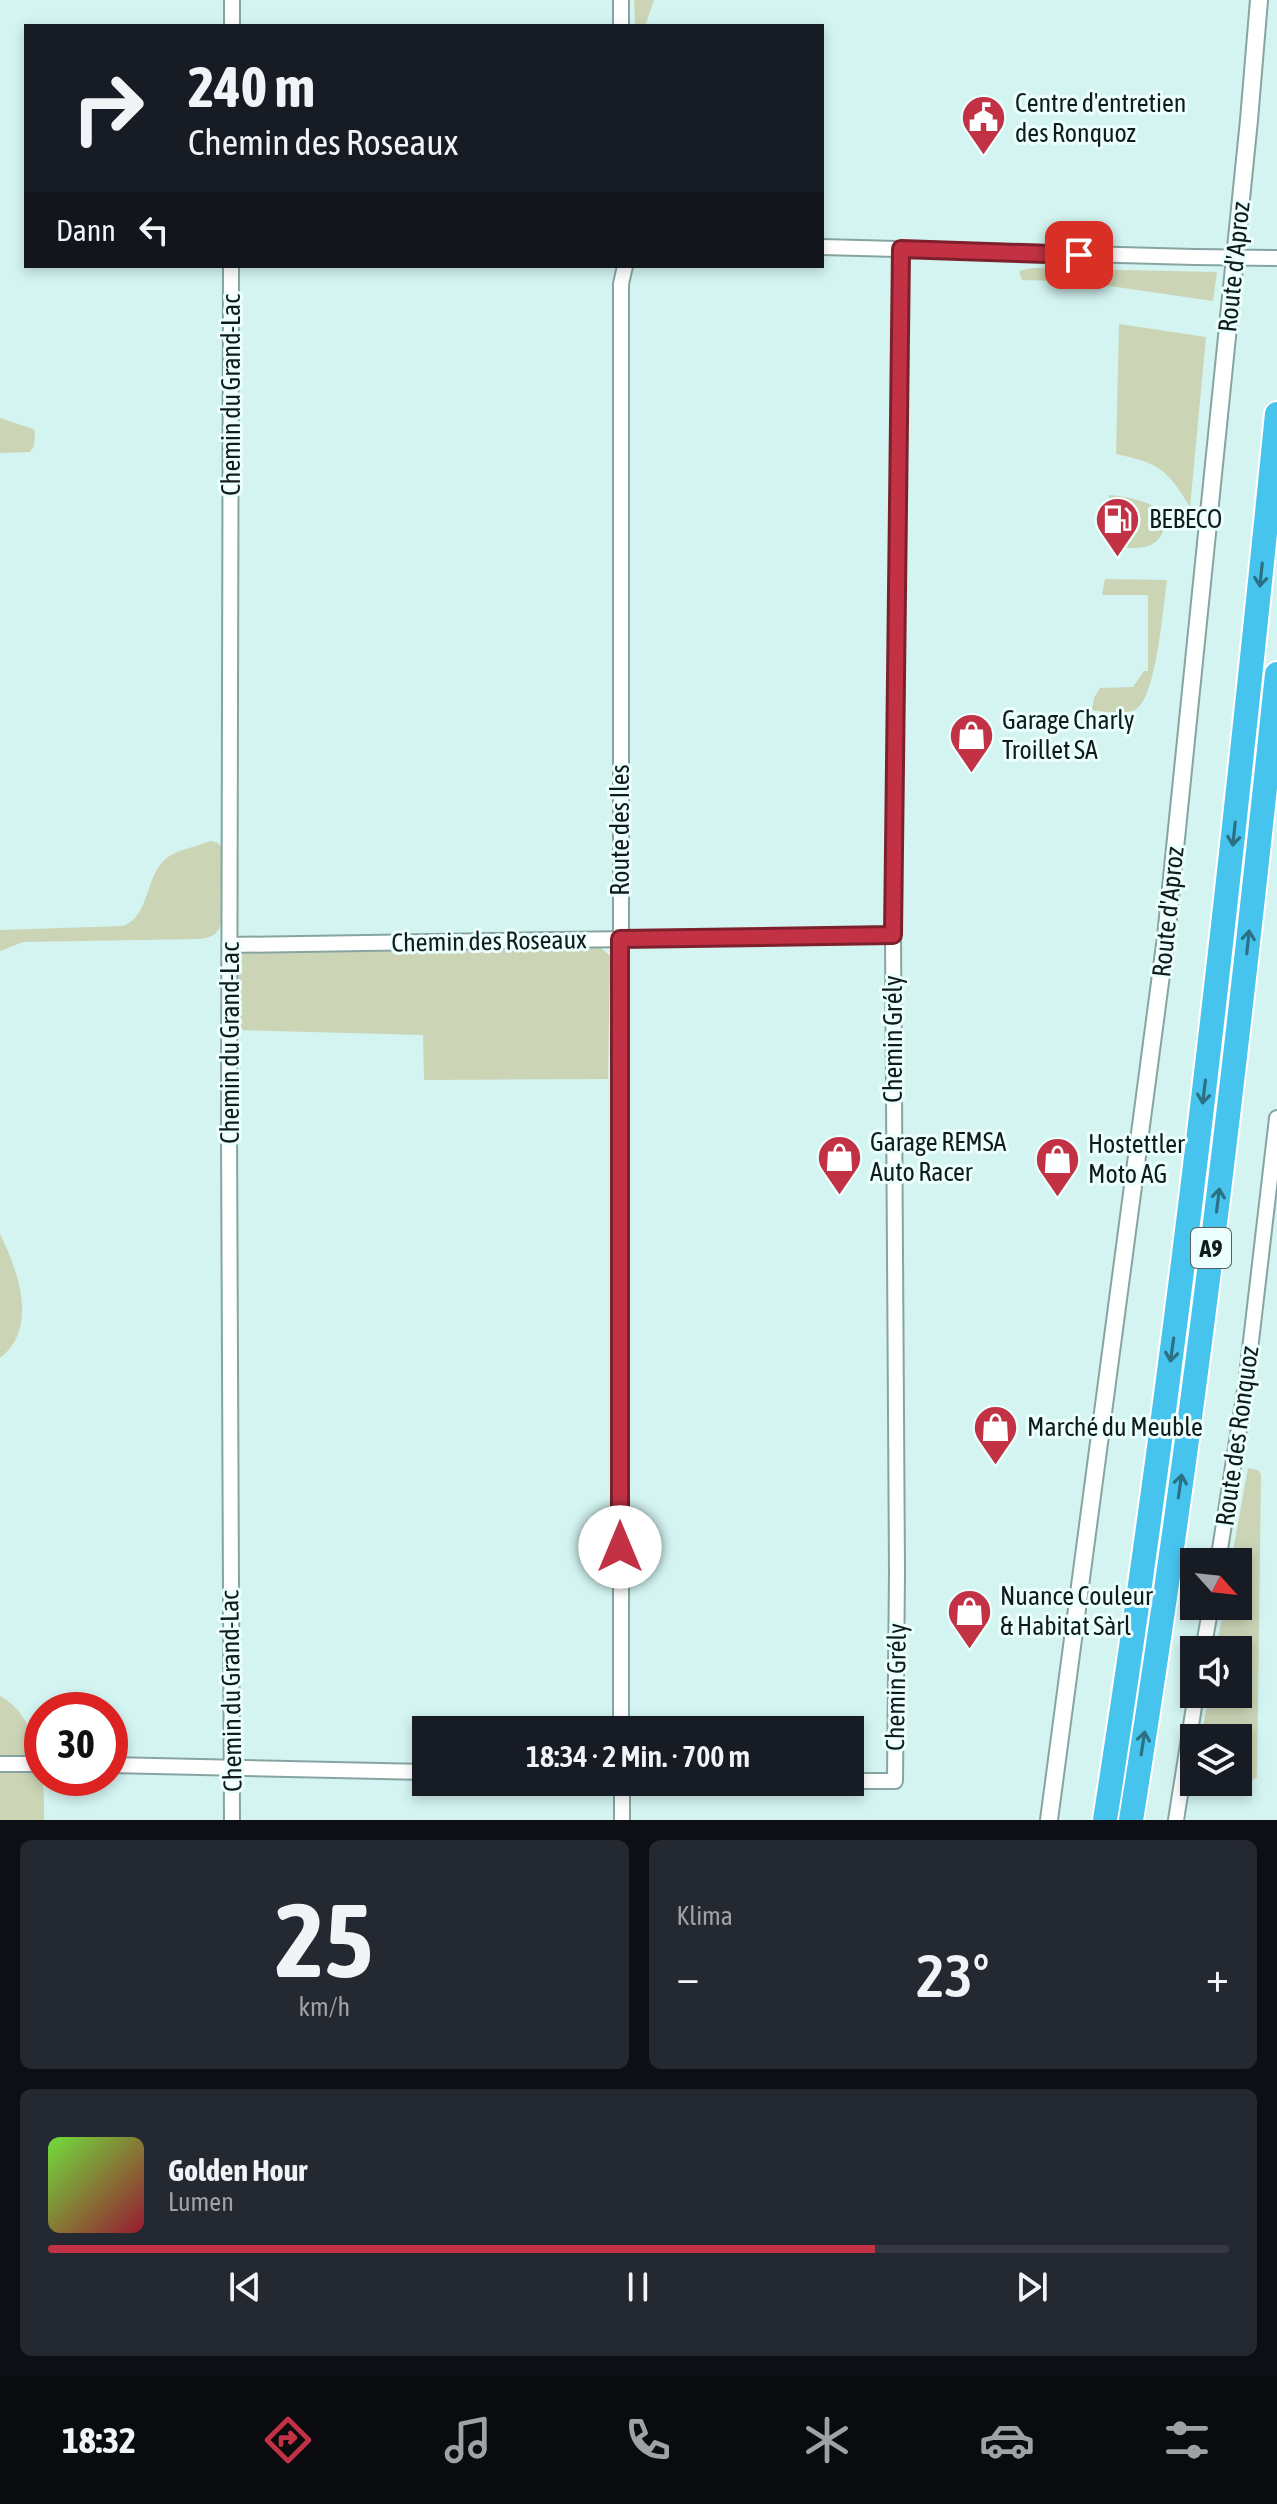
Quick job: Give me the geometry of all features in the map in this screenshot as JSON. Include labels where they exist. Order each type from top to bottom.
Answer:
[{"type":"highway","name":"A9","points":[[1105,1820],[1189,1215],[1230,868],[1277,414]]},
{"type":"highway","name":"A9","points":[[1131,1820],[1174,1531],[1219,1193],[1277,674]]},
{"type":"street","points":[[232,0],[232,24]]},
{"type":"street","points":[[621,0],[621,24]]},
{"type":"street","name":"Route d'Aproz","points":[[1049,1820],[1104,1419],[1249,120],[1259,0]]},
{"type":"street","points":[[824,247],[1277,258]]},
{"type":"street","name":"Chemin Grély","points":[[864,1781],[895,1781],[897,1572],[893,935],[901,249]]},
{"type":"street","name":"Chemin du Grand-Lac","points":[[231,268],[232,1820]]},
{"type":"street","name":"Route des Iles","points":[[621,1716],[620,300],[625,268]]},
{"type":"street","name":"Chemin des Roseaux","points":[[230,945],[893,935]]},
{"type":"street","name":"Route des Ronquoz","points":[[1220,1548],[1246,1384],[1277,1118]]},
{"type":"street","points":[[1176,1820],[1194,1708]]},
{"type":"street","points":[[0,1764],[24,1764]]},
{"type":"street","points":[[128,1765],[412,1772]]},
{"type":"street","points":[[622,1796],[622,1820]]},
{"type":"green space","points":[[634,0],[654,0],[646,24],[635,24]]},
{"type":"green space","points":[[1032,268],[1217,272],[1213,301],[1082,282],[1022,280],[1019,271]]},
{"type":"green space","points":[[1119,324],[1206,337],[1190,507],[1175,484],[1160,470],[1116,454]]},
{"type":"green space","points":[[0,418],[33,429],[34,446],[30,452],[0,453]]},
{"type":"green space","points":[[1109,495],[1145,502],[1161,512],[1165,527],[1158,540],[1144,547],[1109,547]]},
{"type":"green space","points":[[1105,579],[1167,580],[1154,670],[1143,702],[1131,712],[1092,710],[1100,688],[1133,687],[1144,671],[1148,671],[1148,595],[1102,595]]},
{"type":"green space","points":[[211,841],[223,849],[222,921],[212,936],[200,939],[23,942],[0,951],[0,930],[123,926],[138,913],[160,864],[183,850]]},
{"type":"green space","points":[[600,947],[610,956],[608,1079],[424,1080],[423,1035],[235,1030],[235,960],[240,952],[250,949]]},
{"type":"green space","points":[[0,1234],[18,1281],[22,1315],[12,1346],[0,1358]]},
{"type":"green space","points":[[1248,1468],[1258,1470],[1261,1474],[1257,1777],[1252,1781],[1252,1724],[1204,1724],[1206,1708],[1252,1708],[1252,1636],[1219,1636],[1221,1620],[1252,1620],[1252,1548],[1234,1548]]},
{"type":"green space","points":[[0,1696],[24,1719],[24,1796],[43,1796],[44,1820],[0,1820]]},
{"type":"place","name":"Centre d'entretien des Ronquoz","points":[[984,157]]},
{"type":"place","name":"BEBECO","points":[[1118,558]]},
{"type":"place","name":"Garage Charly Troillet SA","points":[[971,774]]},
{"type":"place","name":"Garage REMSA Auto Racer","points":[[839,1196]]},
{"type":"place","name":"Hostettler Moto AG","points":[[1057,1198]]},
{"type":"place","name":"Marché du Meuble","points":[[996,1466]]},
{"type":"place","name":"Nuance Couleur & Habitat Sàrl","points":[[969,1650]]},
{"type":"route","points":[[620,1547],[620,939],[893,935],[901,249],[1079,255]]}]
